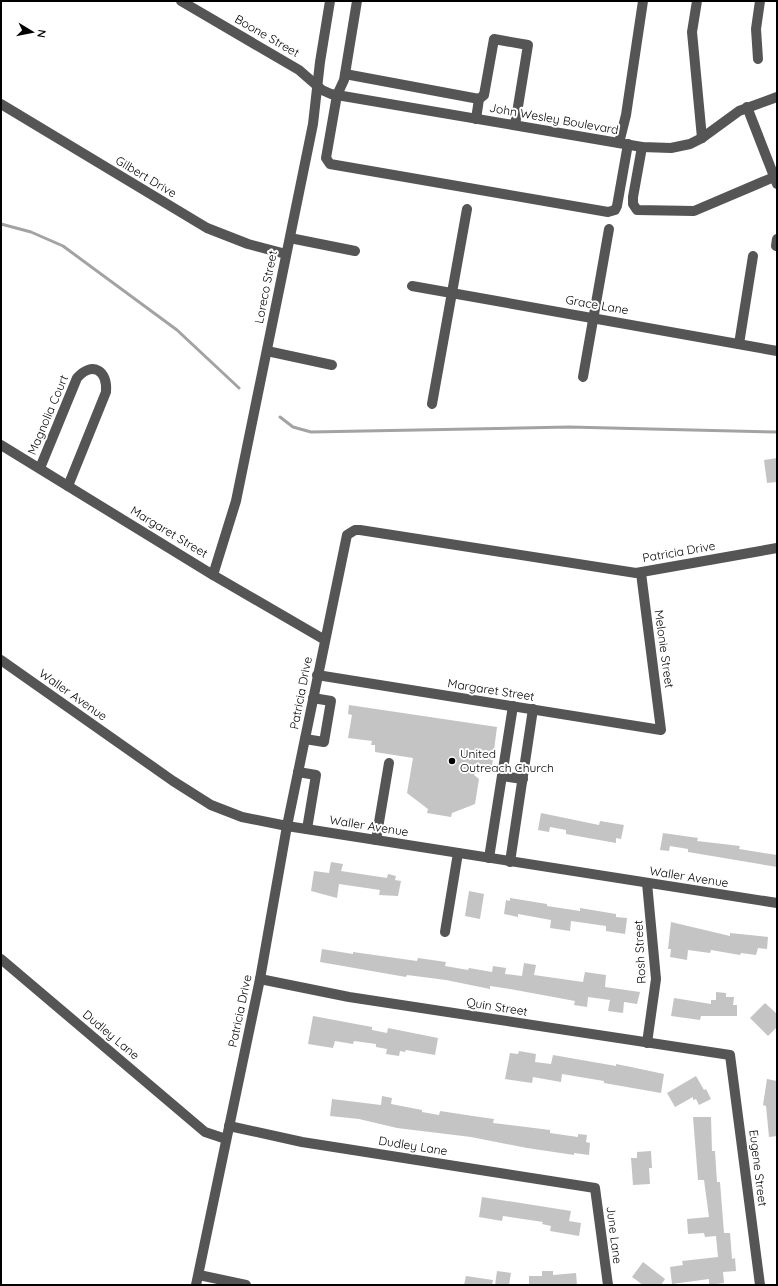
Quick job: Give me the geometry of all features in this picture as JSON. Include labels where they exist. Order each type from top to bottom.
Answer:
[{"type":"street","name":"Boone Street","points":[[181,1],[299,70],[317,86]]},
{"type":"street","name":"Loreco Street","points":[[213,575],[236,501],[267,351],[313,124],[317,86],[330,1]]},
{"type":"street","points":[[357,1],[345,74],[337,95],[326,158],[327,161],[334,166],[612,212],[617,206],[626,115],[643,1]]},
{"type":"street","points":[[696,1],[692,37],[702,138]]},
{"type":"street","points":[[758,59],[756,29],[760,1]]},
{"type":"street","points":[[476,119],[479,100],[484,95],[494,39],[528,45],[515,125]]},
{"type":"street","points":[[345,74],[479,100]]},
{"type":"street","name":"John Wesley Boulevard","points":[[317,86],[326,93],[337,95],[642,147],[671,148],[690,144],[702,138],[732,115],[747,107],[777,97]]},
{"type":"street","name":"Gilbert Drive","points":[[1,104],[207,228],[248,244],[286,254]]},
{"type":"street","points":[[642,147],[633,197],[633,204],[637,210],[694,211],[775,181],[747,107]]},
{"type":"street","points":[[432,404],[467,209]]},
{"type":"street","points":[[583,377],[609,229]]},
{"type":"street","points":[[290,238],[355,251]]},
{"type":"street","points":[[739,344],[754,256]]},
{"type":"street","name":"Grace Lane","points":[[412,286],[594,317],[777,351]]},
{"type":"street","points":[[267,351],[332,365]]},
{"type":"street","name":"Magnolia Court","points":[[40,468],[77,378],[86,370],[94,369],[100,371],[106,382],[106,392],[68,486]]},
{"type":"street","name":"Margaret Street","points":[[1,445],[213,575],[325,640]]},
{"type":"street","name":"Patricia Drive","points":[[196,1285],[260,979],[317,675],[347,535],[355,530],[640,573],[777,548]]},
{"type":"street","name":"Melonie Street","points":[[640,573],[661,730]]},
{"type":"street","name":"Waller Avenue","points":[[1,660],[172,781],[205,801],[227,812],[242,817],[288,826],[510,862],[777,903]]},
{"type":"street","name":"Margaret Street","points":[[317,675],[661,730]]},
{"type":"street","points":[[305,739],[324,742],[331,701],[313,698]]},
{"type":"street","points":[[489,858],[513,706]]},
{"type":"street","points":[[510,862],[533,709]]},
{"type":"street","points":[[376,840],[389,763]]},
{"type":"street","points":[[298,772],[316,775],[307,829]]},
{"type":"street","points":[[502,776],[522,779]]},
{"type":"street","points":[[445,932],[458,853]]},
{"type":"street","name":"Rosh Street","points":[[647,883],[656,979],[647,1043]]},
{"type":"street","name":"Dudley Lane","points":[[1,959],[205,1132],[226,1139]]},
{"type":"street","name":"Quin Street","points":[[260,979],[349,997],[730,1055]]},
{"type":"street","name":"Eugene Street","points":[[730,1055],[760,1285]]},
{"type":"street","name":"Dudley Lane","points":[[229,1126],[302,1142],[595,1188]]},
{"type":"street","name":"June Lane","points":[[595,1188],[608,1285]]},
{"type":"street","points":[[199,1275],[246,1285]]},
{"type":"building","points":[[777,458],[777,482],[767,483],[764,460]]},
{"type":"building","name":"United Outreach Church","points":[[349,705],[497,727],[492,766],[483,765],[474,775],[479,779],[475,804],[452,813],[451,817],[427,813],[428,809],[407,793],[413,758],[375,752],[375,745],[371,745],[372,741],[348,738],[352,715],[348,714]]},
{"type":"building","points":[[541,813],[599,825],[600,821],[624,825],[621,839],[616,838],[616,843],[566,834],[566,830],[550,827],[549,832],[538,830]]},
{"type":"building","points":[[663,833],[698,838],[697,841],[740,846],[739,849],[777,855],[777,867],[688,852],[688,849],[670,846],[669,851],[660,850]]},
{"type":"building","points":[[331,862],[343,864],[341,871],[387,878],[388,874],[396,876],[395,880],[401,881],[398,896],[379,895],[380,890],[339,884],[337,898],[311,891],[314,871],[329,873]]},
{"type":"building","points":[[469,891],[484,894],[480,919],[465,916]]},
{"type":"building","points":[[510,898],[580,911],[580,908],[616,914],[616,917],[627,918],[625,934],[606,931],[606,926],[571,921],[570,931],[550,928],[551,920],[518,914],[518,917],[504,914],[506,900],[510,901]]},
{"type":"building","points":[[671,922],[730,936],[730,933],[768,937],[767,949],[758,948],[756,955],[741,953],[740,955],[711,950],[710,953],[688,950],[687,960],[670,957],[671,949],[668,949]]},
{"type":"building","points":[[322,949],[417,961],[418,958],[446,962],[445,966],[468,970],[469,968],[492,972],[493,966],[506,968],[505,974],[522,976],[524,963],[536,965],[534,975],[583,982],[585,972],[606,975],[605,987],[640,992],[637,1004],[624,1002],[623,1013],[608,1011],[610,1000],[588,997],[587,1007],[574,1005],[575,1001],[510,989],[490,986],[490,989],[446,980],[407,975],[406,977],[320,962]]},
{"type":"building","points":[[716,992],[726,993],[726,997],[734,997],[733,1005],[737,1005],[737,1016],[701,1016],[700,1020],[671,1016],[674,998],[711,1004],[711,1000],[716,1000]]},
{"type":"building","points":[[765,1003],[777,1014],[777,1027],[768,1036],[750,1018]]},
{"type":"building","points":[[313,1016],[372,1027],[372,1030],[387,1033],[388,1028],[438,1038],[435,1055],[406,1050],[405,1052],[400,1051],[399,1056],[386,1054],[387,1049],[376,1047],[376,1044],[354,1041],[353,1044],[335,1041],[333,1048],[308,1044]]},
{"type":"building","points":[[519,1051],[536,1054],[535,1062],[551,1064],[553,1055],[616,1066],[616,1064],[664,1074],[661,1093],[562,1074],[561,1082],[533,1077],[532,1083],[505,1079],[510,1053],[518,1054]]},
{"type":"building","points":[[696,1076],[704,1090],[706,1089],[711,1099],[699,1105],[696,1099],[693,1100],[693,1097],[675,1107],[667,1093]]},
{"type":"building","points":[[767,1079],[777,1081],[777,1136],[769,1137],[766,1106],[763,1105]]},
{"type":"building","points":[[382,1096],[392,1098],[391,1104],[422,1110],[422,1112],[439,1115],[440,1111],[494,1119],[493,1123],[550,1130],[550,1133],[578,1137],[578,1134],[587,1135],[586,1142],[590,1143],[589,1155],[574,1153],[574,1155],[527,1148],[471,1137],[397,1128],[359,1119],[330,1116],[332,1099],[381,1105]]},
{"type":"building","points":[[693,1117],[711,1117],[712,1151],[715,1151],[717,1182],[720,1182],[724,1233],[730,1233],[732,1259],[735,1258],[736,1271],[723,1272],[724,1283],[709,1285],[709,1279],[672,1284],[670,1267],[683,1265],[682,1261],[718,1257],[716,1236],[705,1237],[704,1233],[688,1234],[687,1219],[709,1217],[704,1180],[698,1180]]},
{"type":"building","points":[[651,1151],[652,1168],[649,1168],[650,1184],[633,1185],[631,1158],[637,1158],[637,1152]]},
{"type":"building","points":[[482,1197],[571,1211],[569,1221],[581,1223],[579,1236],[550,1231],[551,1226],[542,1224],[543,1222],[503,1216],[502,1221],[479,1217]]},
{"type":"building","points":[[643,1262],[665,1279],[661,1285],[643,1285],[632,1277]]},
{"type":"building","points":[[497,1271],[511,1273],[509,1285],[495,1285]]},
{"type":"building","points":[[542,1271],[553,1271],[553,1275],[576,1273],[577,1285],[529,1285],[529,1276],[542,1276]]},
{"type":"building","points":[[466,1276],[493,1280],[492,1285],[464,1285]]},
{"type":"waterway","points":[[1,224],[31,232],[63,246],[177,330],[239,388]]},
{"type":"waterway","points":[[280,417],[293,427],[311,432],[569,427],[777,432]]},
{"type":"place","name":"United Outreach Church","points":[[452,761]]}]
